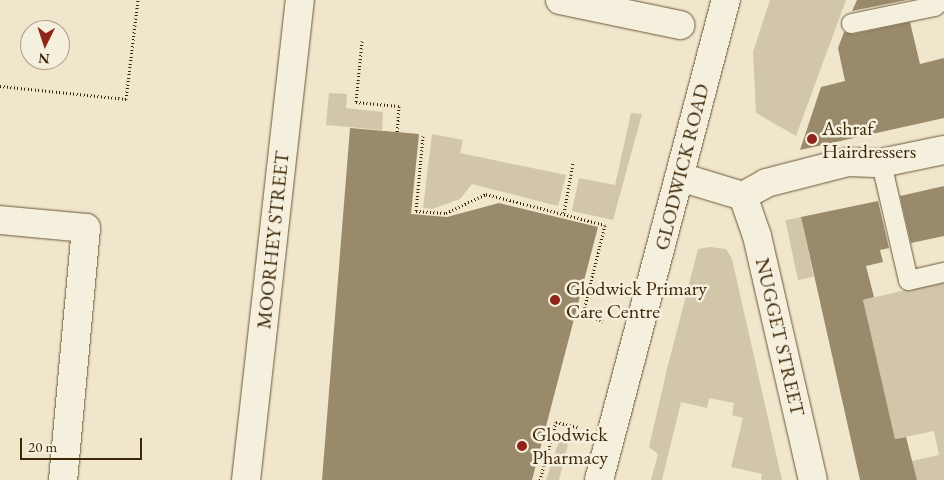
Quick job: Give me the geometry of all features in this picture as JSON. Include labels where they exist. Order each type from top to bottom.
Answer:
[{"type":"street","name":"MOORHEY STREET","points":[[246,480],[300,0]]},
{"type":"street","points":[[560,0],[680,25]]},
{"type":"street","name":"GLODWICK ROAD","points":[[599,480],[726,0]]},
{"type":"street","points":[[680,177],[743,196],[766,183],[848,162],[881,163],[944,150]]},
{"type":"street","name":"NUGGET STREET","points":[[743,196],[757,236],[813,480]]},
{"type":"street","points":[[0,220],[86,228],[64,480]]},
{"type":"lane","points":[[851,23],[934,6],[940,0]]},
{"type":"lane","points":[[881,163],[908,280],[944,272]]},
{"type":"path","points":[[0,86],[126,99],[138,0]]},
{"type":"path","points":[[362,41],[356,102],[399,106],[397,132]]},
{"type":"path","points":[[423,136],[416,211],[446,213],[486,194],[605,224],[583,314],[603,321]]},
{"type":"path","points":[[564,214],[573,163]]},
{"type":"path","points":[[540,480],[556,422],[579,427]]},
{"type":"shaded area","points":[[770,0],[846,0],[796,136],[756,113],[753,52]]},
{"type":"shaded area","points":[[329,93],[347,94],[346,108],[383,112],[382,130],[326,125]]},
{"type":"shaded area","points":[[631,113],[642,114],[613,220],[572,211],[579,178],[615,185]]},
{"type":"shaded area","points":[[432,134],[463,140],[460,153],[566,175],[558,206],[472,184],[460,199],[432,209],[423,208]]},
{"type":"shaded area","points":[[801,217],[814,277],[798,280],[785,220]]},
{"type":"shaded area","points":[[710,247],[726,249],[732,259],[782,480],[761,480],[762,474],[731,467],[743,418],[732,415],[734,403],[709,398],[707,408],[681,402],[662,480],[651,480],[658,454],[649,447],[668,365],[698,249]]},
{"type":"shaded area","points":[[944,281],[944,480],[917,480],[912,461],[939,455],[934,431],[895,439],[883,388],[852,395],[875,355],[863,300]]},
{"type":"shaded area","points":[[560,438],[569,440],[559,480],[546,480]]},
{"type":"building","points":[[857,0],[907,0],[852,11]]},
{"type":"building","points":[[910,22],[920,64],[944,58],[944,118],[800,150],[821,87],[845,81],[838,48],[844,32],[853,34]]},
{"type":"building","name":"Glodwick Primary Care Centre","points":[[350,128],[419,134],[411,214],[447,217],[499,203],[598,227],[532,480],[322,480]]},
{"type":"building","points":[[944,186],[944,236],[911,243],[900,196]]},
{"type":"building","points":[[878,201],[889,248],[880,250],[883,262],[866,266],[874,297],[863,300],[895,439],[906,437],[917,480],[860,480],[801,217]]},
{"type":"place","name":"Ashraf Hairdressers","points":[[812,139]]},
{"type":"place","name":"Glodwick Primary Care Centre","points":[[555,300]]},
{"type":"place","name":"Glodwick Pharmacy","points":[[522,446]]}]
